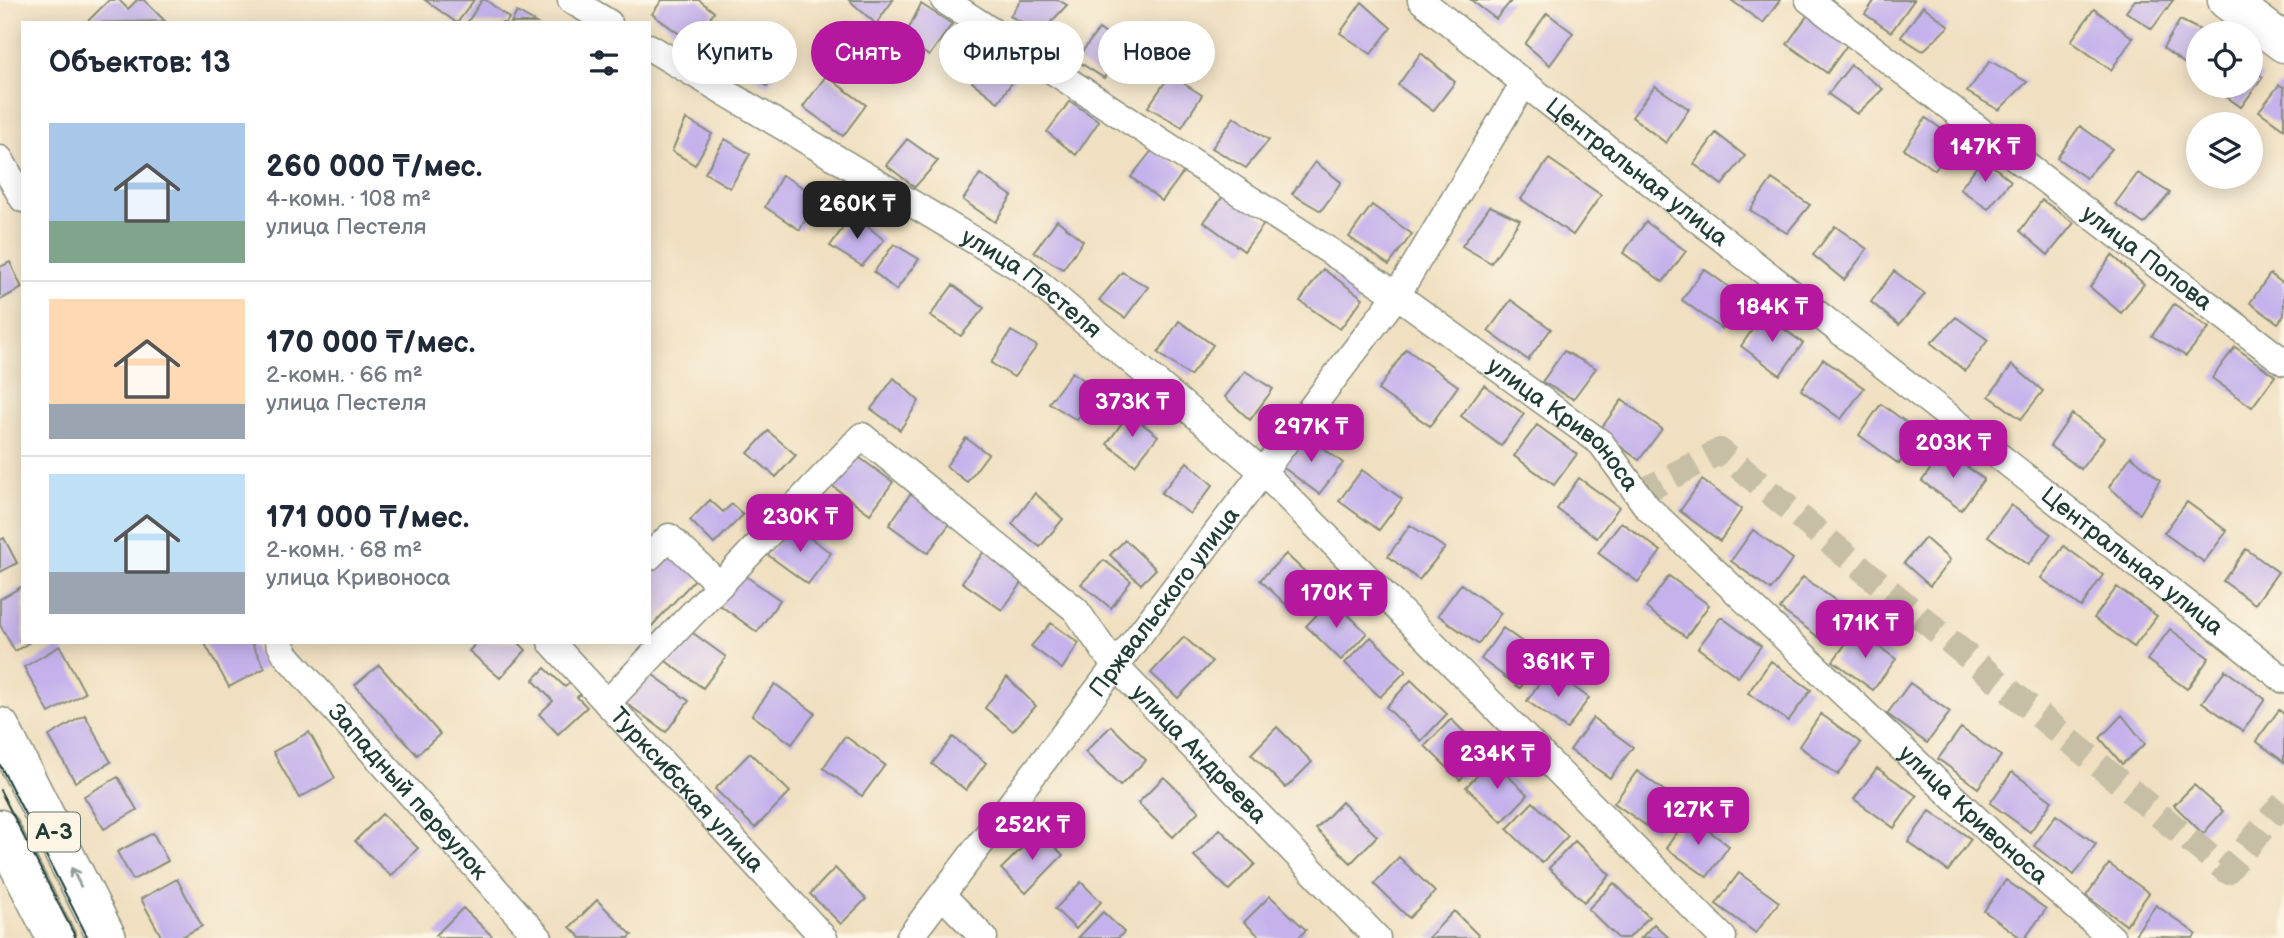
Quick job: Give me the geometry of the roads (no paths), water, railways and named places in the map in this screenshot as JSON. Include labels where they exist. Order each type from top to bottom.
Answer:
[{"type":"main road","points":[[2228,0],[2284,43]]},
{"type":"main road","name":"А-3","points":[[0,727],[107,938]]},
{"type":"main road","points":[[0,829],[56,938]]},
{"type":"street","points":[[571,0],[606,21]]},
{"type":"street","name":"улица Кривоноса","points":[[944,0],[1397,295],[1601,443],[1647,506],[1990,832],[2112,938]]},
{"type":"street","name":"Центральная улица","points":[[1421,0],[2284,680]]},
{"type":"street","name":"улица Попова","points":[[1809,0],[2284,362]]},
{"type":"street","name":"улица Пестеля","points":[[651,48],[1022,269],[1262,471],[1723,938]]},
{"type":"street","name":"Пржвальского улица","points":[[909,938],[1397,295],[1524,83]]},
{"type":"street","points":[[0,159],[21,196]]},
{"type":"street","name":"улица Андреева","points":[[720,585],[862,436],[1076,610],[1115,666],[1377,938]]},
{"type":"street","points":[[607,703],[720,585],[669,537],[651,556]]},
{"type":"street","name":"Западный переулок","points":[[280,644],[286,655],[539,938]]},
{"type":"street","name":"Турксибская улица","points":[[559,645],[607,703],[824,938]]},
{"type":"street","points":[[942,895],[984,938]]},
{"type":"tunnel","points":[[1638,494],[1720,451],[2227,871],[2284,802]]},
{"type":"tram line","points":[[0,765],[88,938]]},
{"type":"tram line","points":[[0,790],[76,938]]}]
